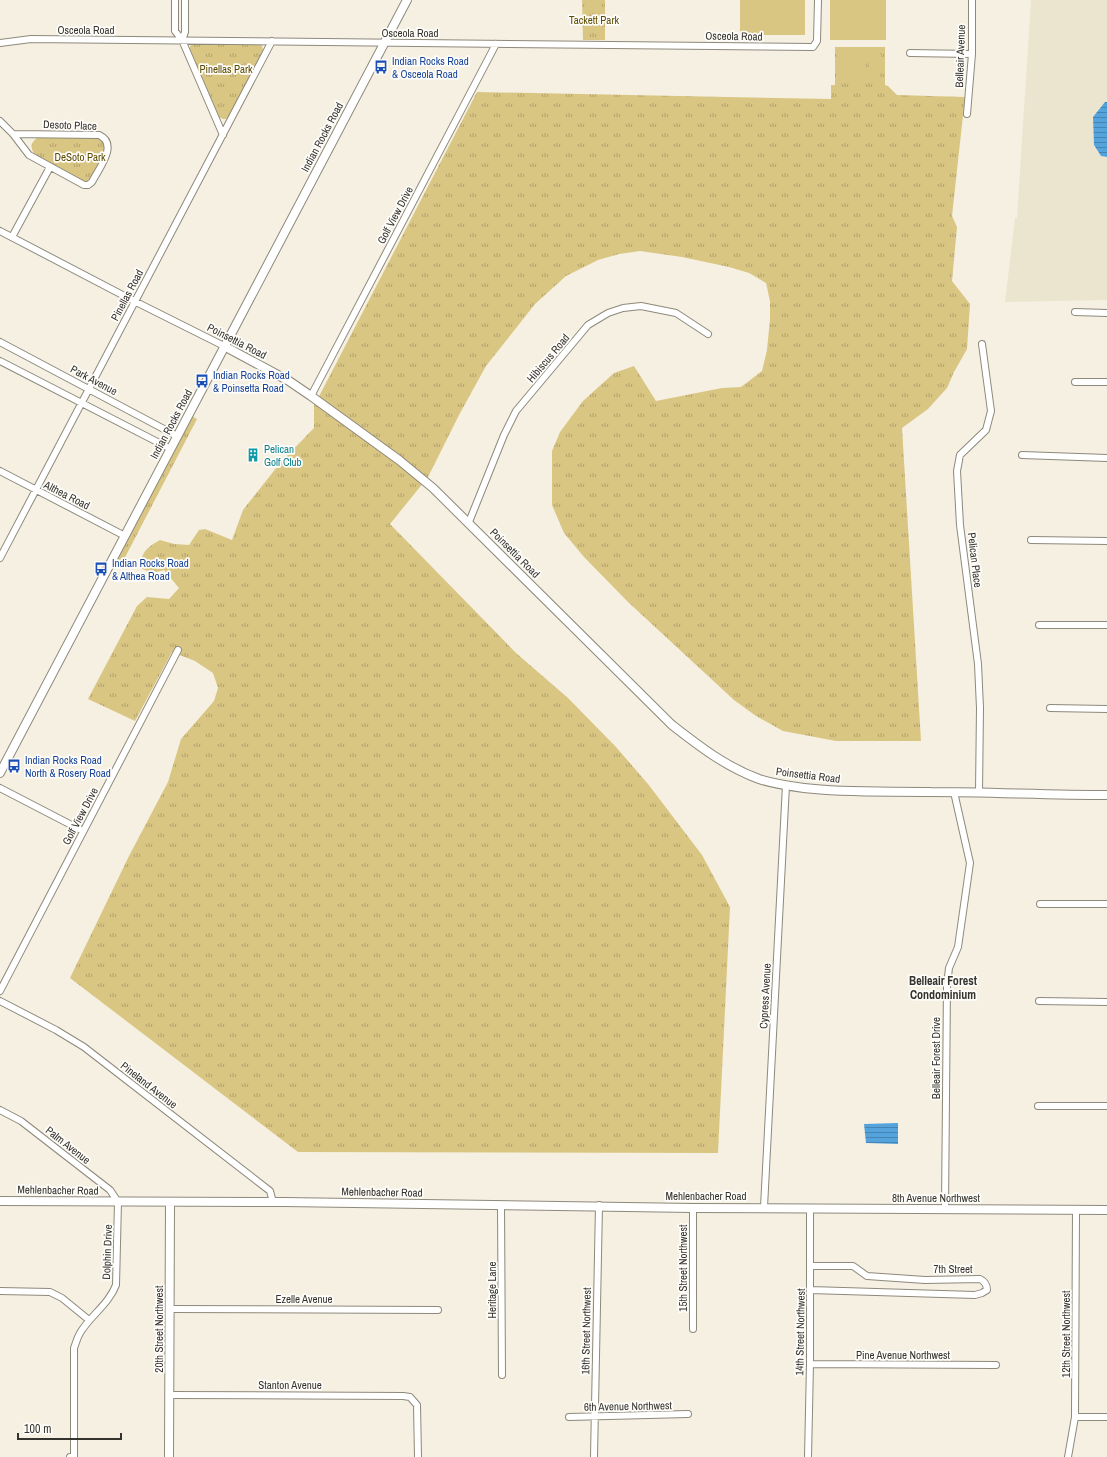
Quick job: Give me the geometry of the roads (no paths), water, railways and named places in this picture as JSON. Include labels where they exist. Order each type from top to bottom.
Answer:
[{"type":"street","points":[[175,0],[175,32],[182,40],[222,135]]},
{"type":"street","points":[[182,40],[185,32],[185,0]]},
{"type":"street","name":"Indian Rocks Road","points":[[0,773],[407,0]]},
{"type":"street","name":"Osceola Road","points":[[0,43],[31,40],[182,40],[813,47],[817,41],[818,0]]},
{"type":"street","name":"Belleair Avenue","points":[[967,114],[972,54],[972,0]]},
{"type":"street","name":"Pinellas Road","points":[[0,558],[272,41]]},
{"type":"street","name":"Golf View Drive","points":[[312,396],[496,44]]},
{"type":"street","points":[[910,53],[972,54]]},
{"type":"street","points":[[0,121],[13,134]]},
{"type":"street","name":"Desoto Place","points":[[13,134],[98,135],[104,137],[107,141],[108,151],[92,182],[88,185],[84,185],[29,155],[13,134]]},
{"type":"street","points":[[12,237],[50,167]]},
{"type":"street","name":"Poinsettia Road","points":[[0,231],[224,346],[289,381],[312,396],[399,460],[433,488],[469,522],[672,725],[706,751],[740,771],[761,779],[786,785],[845,791],[1107,795]]},
{"type":"street","name":"Hibiscus Road","points":[[469,522],[504,435],[516,411],[588,325],[608,313],[624,308],[641,306],[676,313],[708,334]]},
{"type":"street","points":[[1075,312],[1107,313]]},
{"type":"street","name":"Park Avenue","points":[[0,342],[177,436]]},
{"type":"street","name":"Pelican Place","points":[[979,792],[980,708],[978,664],[960,525],[957,471],[960,455],[986,430],[991,411],[982,344]]},
{"type":"street","points":[[0,360],[171,449]]},
{"type":"street","points":[[1075,382],[1107,382]]},
{"type":"street","points":[[1022,456],[1107,458]]},
{"type":"street","name":"Althea Road","points":[[0,472],[125,536]]},
{"type":"street","points":[[1031,540],[1107,541]]},
{"type":"street","points":[[1039,625],[1107,626]]},
{"type":"street","name":"Golf View Drive","points":[[0,991],[178,650]]},
{"type":"street","points":[[1050,708],[1107,709]]},
{"type":"street","name":"Cypress Avenue","points":[[764,1208],[786,785]]},
{"type":"street","points":[[0,788],[83,831]]},
{"type":"street","name":"Belleair Forest Drive","points":[[945,1209],[947,985],[949,968],[958,947],[970,863],[954,792]]},
{"type":"street","points":[[1040,904],[1107,904]]},
{"type":"street","name":"Pineland Avenue","points":[[0,1001],[56,1030],[84,1047],[270,1191],[273,1202]]},
{"type":"street","points":[[1040,1002],[1107,1002]]},
{"type":"street","points":[[1038,1106],[1107,1106]]},
{"type":"street","name":"Palm Avenue","points":[[0,1110],[21,1121],[110,1190],[118,1202]]},
{"type":"street","name":"Mehlenbacher Road","points":[[0,1201],[273,1202],[764,1208]]},
{"type":"street","name":"Dolphin Drive","points":[[74,1457],[74,1348],[80,1331],[108,1299],[116,1285],[118,1202]]},
{"type":"street","name":"20th Street Northwest","points":[[170,1202],[170,1457]]},
{"type":"street","name":"Heritage Lane","points":[[501,1205],[502,1374]]},
{"type":"street","name":"16th Street Northwest","points":[[594,1457],[598,1205]]},
{"type":"street","name":"15th Street Northwest","points":[[693,1208],[693,1329]]},
{"type":"street","name":"8th Avenue Northwest","points":[[764,1208],[1107,1210]]},
{"type":"street","name":"14th Street Northwest","points":[[808,1457],[811,1266],[810,1208]]},
{"type":"street","name":"12th Street Northwest","points":[[1068,1457],[1075,1417],[1076,1210]]},
{"type":"street","name":"7th Street","points":[[810,1290],[975,1294],[982,1293],[987,1287],[983,1280],[980,1279],[925,1280],[867,1276],[853,1266],[811,1266]]},
{"type":"street","points":[[0,1291],[50,1292],[62,1298],[89,1320]]},
{"type":"street","name":"Ezelle Avenue","points":[[170,1309],[438,1310]]},
{"type":"street","name":"Pine Avenue Northwest","points":[[810,1364],[996,1365]]},
{"type":"street","name":"Stanton Avenue","points":[[170,1395],[410,1397],[417,1405],[418,1457]]},
{"type":"street","name":"6th Avenue Northwest","points":[[569,1417],[688,1414]]},
{"type":"street","points":[[1075,1417],[1107,1417]]},
{"type":"water","points":[[1105,102],[1107,102],[1107,157],[1101,156],[1094,145],[1093,117]]},
{"type":"water","points":[[898,1123],[898,1144],[866,1143],[864,1124]]},
{"type":"place","name":"Indian Rocks Road & Osceola Road","points":[[381,67]]},
{"type":"place","name":"Indian Rocks Road & Poinsetta Road","points":[[202,381]]},
{"type":"place","name":"Pelican Golf Club","points":[[253,455]]},
{"type":"place","name":"Indian Rocks Road & Althea Road","points":[[101,569]]},
{"type":"place","name":"Indian Rocks Road North & Rosery Road","points":[[14,766]]},
{"type":"district","name":"Belleair Forest Condominium","points":[[943,988]]},
{"type":"park label","name":"Tackett Park","points":[[594,20]]},
{"type":"park label","name":"Pinellas Park","points":[[226,69]]},
{"type":"park label","name":"DeSoto Park","points":[[80,157]]}]
